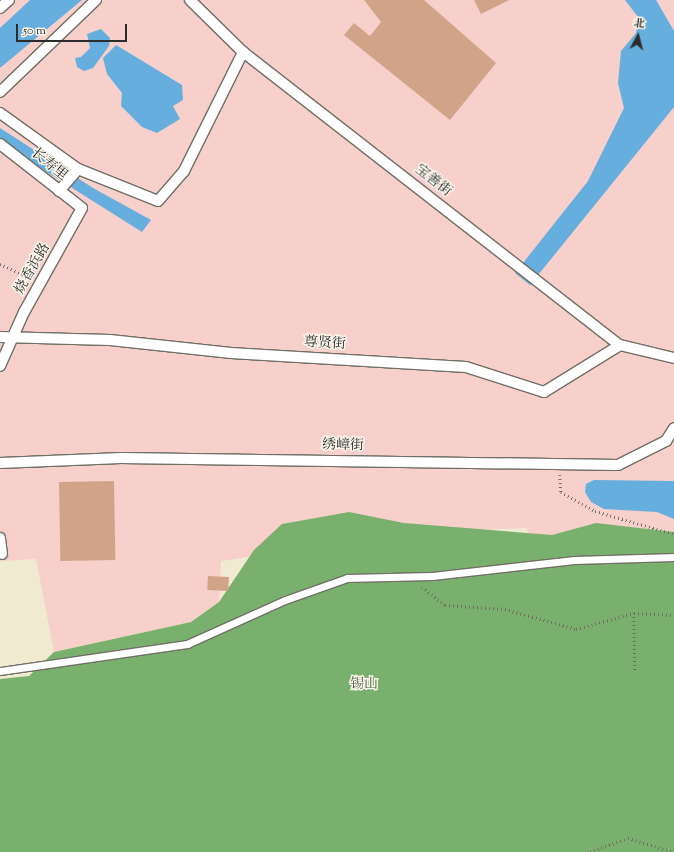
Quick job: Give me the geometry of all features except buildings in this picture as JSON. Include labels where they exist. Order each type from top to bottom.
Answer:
[{"type":"street","points":[[0,8],[9,0]]},
{"type":"street","points":[[0,92],[96,0]]},
{"type":"street","name":"宝善街","points":[[190,0],[243,52],[620,345],[674,358]]},
{"type":"street","points":[[0,113],[78,169],[158,201],[184,171],[243,52]]},
{"type":"street","name":"长寿里","points":[[0,144],[82,208]]},
{"type":"street","points":[[59,191],[78,169]]},
{"type":"street","name":"烧香浜路","points":[[0,366],[24,312],[43,284],[82,208]]},
{"type":"street","name":"尊贤街","points":[[0,337],[12,340],[110,340],[231,353],[466,367],[544,392],[620,345]]},
{"type":"street","name":"绣嶂街","points":[[0,463],[121,458],[618,465],[666,441],[674,428]]},
{"type":"street","points":[[0,538],[2,554]]},
{"type":"lane","points":[[0,671],[187,644],[285,600],[347,578],[409,577],[574,560],[674,557]]},
{"type":"path","points":[[0,264],[43,284]]},
{"type":"path","points":[[560,464],[560,492],[595,511],[674,534]]},
{"type":"path","points":[[409,577],[445,605],[505,609],[576,629],[634,613],[674,615]]},
{"type":"path","points":[[634,613],[635,672]]},
{"type":"path","points":[[590,852],[628,838],[673,852]]},
{"type":"shaded area","points":[[0,0],[674,0],[674,551],[532,548],[527,528],[414,532],[221,561],[219,602],[191,622],[54,652],[36,559],[0,561]]},
{"type":"green space","name":"锡山","points":[[349,512],[404,523],[552,535],[596,523],[674,532],[674,852],[0,852],[0,679],[29,676],[54,652],[191,622],[219,602],[254,550],[282,524]]},
{"type":"water","points":[[30,0],[82,0],[0,68],[0,28]]},
{"type":"water","points":[[625,0],[656,0],[674,31],[674,107],[530,285],[515,273],[588,181],[624,108],[618,83],[621,51],[636,33],[638,17]]},
{"type":"water","points":[[101,29],[110,38],[109,46],[93,68],[84,71],[77,67],[75,58],[81,57],[90,48],[87,34]]},
{"type":"water","points":[[116,45],[182,85],[183,100],[173,106],[180,119],[157,133],[142,127],[121,106],[122,93],[107,74],[103,58]]},
{"type":"water","points":[[0,128],[93,188],[151,220],[142,232],[23,157],[0,138]]},
{"type":"water","points":[[594,480],[674,481],[674,519],[657,512],[604,509],[591,502],[585,492],[586,484]]}]
